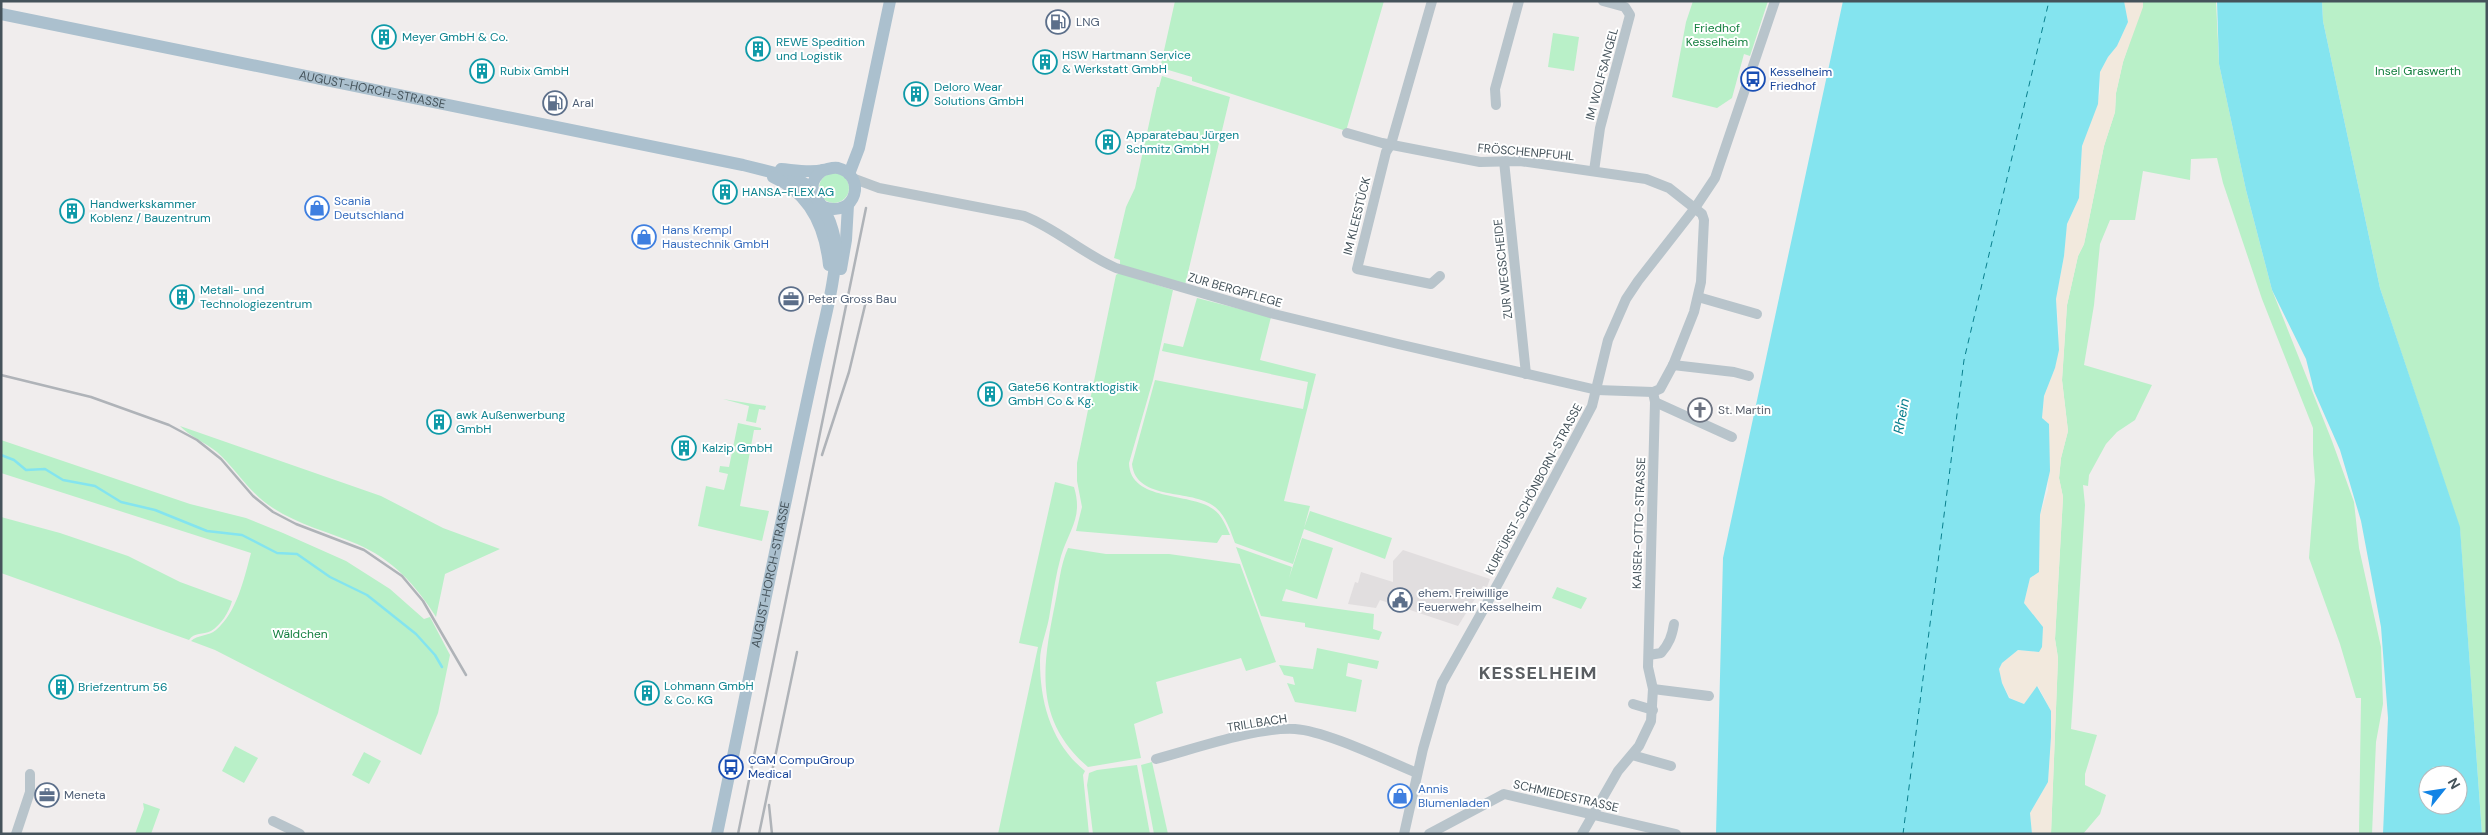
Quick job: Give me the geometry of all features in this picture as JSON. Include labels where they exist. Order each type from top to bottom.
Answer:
[{"type":"main road","points":[[851,176],[861,140],[890,1]]},
{"type":"main road","name":"AUGUST-HORCH-STRASSE","points":[[1,14],[743,165],[794,178],[812,188],[813,195],[823,207],[835,240],[836,255],[826,314],[787,492],[717,834]]},
{"type":"main road","points":[[812,188],[815,178],[849,157],[861,140]]},
{"type":"main road","points":[[743,165],[790,187],[809,205],[823,230],[830,286]]},
{"type":"main road","name":"AUGUST-HORCH-STRASSE","points":[[743,165],[785,169],[828,169],[851,176],[855,189],[850,202],[842,265],[826,314]]},
{"type":"main road","points":[[823,207],[838,210],[850,202]]},
{"type":"street","points":[[1391,144],[1432,1]]},
{"type":"street","points":[[1496,105],[1496,82],[1519,1]]},
{"type":"street","name":"IM WOLFSANGEL","points":[[1594,171],[1600,128],[1630,15],[1624,6],[1603,1]]},
{"type":"street","name":"KURFÜRST-SCHÖNBORN-STRASSE","points":[[1404,834],[1417,773],[1442,683],[1500,580],[1592,406],[1608,340],[1626,299],[1695,208],[1715,178],[1775,1]]},
{"type":"street","name":"FRÖSCHENPFUHL","points":[[1347,133],[1480,162],[1504,161],[1594,171],[1660,183],[1695,208]]},
{"type":"street","name":"IM KLEESTÜCK","points":[[1391,144],[1386,152],[1356,269],[1431,284],[1440,276]]},
{"type":"street","name":"ZUR WEGSCHEIDE","points":[[1504,161],[1526,374]]},
{"type":"street","name":"ZUR BERGPFLEGE","points":[[851,176],[878,188],[1024,216],[1039,222],[1097,260],[1116,268],[1274,314],[1597,390],[1654,397]]},
{"type":"street","points":[[850,202],[867,191],[878,188]]},
{"type":"street","points":[[1695,208],[1702,214],[1704,220],[1698,297],[1673,365],[1654,397],[1732,437]]},
{"type":"street","points":[[1698,297],[1757,314]]},
{"type":"street","points":[[1673,365],[1734,372],[1749,376]]},
{"type":"street","name":"KAISER-OTTO-STRASSE","points":[[1582,834],[1618,771],[1632,755],[1651,722],[1653,710],[1649,655],[1654,397]]},
{"type":"street","points":[[1649,655],[1661,653],[1667,646],[1672,636],[1674,624]]},
{"type":"street","points":[[1652,689],[1710,696]]},
{"type":"street","points":[[1633,704],[1653,710]]},
{"type":"street","name":"TRILLBACH","points":[[1156,759],[1240,737],[1295,729],[1323,736],[1417,773]]},
{"type":"street","points":[[1632,755],[1671,766]]},
{"type":"street","points":[[16,834],[30,792],[30,774]]},
{"type":"street","name":"SCHMIEDESTRASSE","points":[[1428,834],[1504,794],[1676,834]]},
{"type":"street","points":[[273,821],[300,834]]},
{"type":"shaded area","points":[[1403,550],[1490,579],[1487,587],[1483,586],[1458,626],[1380,600],[1376,608],[1348,604],[1355,582],[1358,583],[1361,572],[1393,582],[1393,561]]},
{"type":"green space","points":[[1175,1],[1384,1],[1346,131],[1192,81],[1192,77],[1165,69],[1161,64]]},
{"type":"green space","name":"Friedhof Kesselheim","points":[[1693,1],[1768,1],[1750,56],[1744,54],[1732,98],[1717,108],[1672,97],[1686,22]]},
{"type":"green space","points":[[2143,1],[2216,1],[2219,64],[2246,190],[2272,290],[2354,502],[2359,548],[2381,647],[2383,704],[2376,742],[2372,834],[2359,834],[2361,698],[2356,698],[2340,644],[2309,558],[2315,481],[2313,428],[2262,299],[2223,183],[2217,158],[2191,159],[2190,180],[2143,171],[2135,220],[2110,220],[2100,244],[2094,305],[2084,365],[2152,385],[2135,420],[2117,432],[2106,444],[2089,475],[2088,486],[2083,485],[2085,505],[2071,729],[2097,735],[2085,774],[2085,785],[2106,795],[2100,814],[2083,834],[2051,834],[2058,658],[2055,639],[2063,497],[2059,478],[2061,458],[2068,431],[2062,380],[2067,305],[2078,256],[2084,244],[2104,146],[2115,112],[2116,93],[2123,62]]},
{"type":"green space","name":"Insel Graswerth","points":[[2322,1],[2487,1],[2487,834],[2482,834],[2460,529],[2380,288],[2323,21]]},
{"type":"green space","points":[[1553,33],[1579,37],[1574,71],[1548,67]]},
{"type":"green space","points":[[1162,76],[1230,97],[1185,285],[1120,266],[1120,260],[1114,258],[1126,207],[1135,188],[1157,87],[1159,87]]},
{"type":"green space","points":[[834,173],[845,177],[849,188],[845,199],[834,203],[823,199],[819,188],[823,177]]},
{"type":"green space","points":[[1119,273],[1173,290],[1153,380],[1129,463],[1132,475],[1139,484],[1150,490],[1203,504],[1216,511],[1230,535],[1222,535],[1217,543],[1076,531],[1082,507],[1077,481],[1077,463],[1116,275]]},
{"type":"green space","points":[[1197,298],[1271,317],[1260,360],[1316,374],[1284,501],[1310,506],[1304,528],[1310,511],[1392,538],[1385,559],[1304,529],[1293,564],[1235,543],[1222,515],[1215,507],[1205,501],[1154,489],[1143,484],[1136,476],[1132,464],[1155,380],[1303,409],[1308,382],[1162,351],[1164,343],[1183,347]]},
{"type":"green space","points":[[723,399],[766,406],[765,410],[759,409],[756,423],[746,421],[749,406]]},
{"type":"green space","points":[[738,423],[761,428],[761,430],[754,430],[740,506],[769,511],[762,541],[698,526],[706,486],[724,490],[728,474],[719,472],[720,466],[729,467]]},
{"type":"green space","points":[[180,426],[381,496],[443,528],[500,549],[445,574],[436,617],[420,594],[392,565],[370,550],[304,524],[273,508],[250,489],[217,452]]},
{"type":"green space","name":"Wäldchen","points":[[1,440],[190,504],[246,518],[283,533],[346,561],[390,589],[424,619],[430,617],[450,655],[438,713],[421,755],[215,650],[191,641],[216,630],[223,623],[239,594],[251,553],[1,473]]},
{"type":"green space","points":[[1055,482],[1074,487],[1077,506],[1074,522],[1061,556],[1041,649],[1042,693],[1056,736],[1085,771],[1083,775],[1089,834],[998,834],[1038,647],[1019,643]]},
{"type":"green space","points":[[1,517],[60,533],[128,556],[180,582],[232,601],[231,605],[227,614],[215,628],[193,636],[189,640],[1,573]]},
{"type":"green space","points":[[1302,538],[1333,548],[1317,599],[1286,589],[1282,601],[1374,614],[1373,629],[1382,632],[1379,640],[1305,627],[1305,623],[1261,616],[1236,547],[1292,567],[1289,578]]},
{"type":"green space","points":[[1068,548],[1106,554],[1169,554],[1240,564],[1276,662],[1246,671],[1241,658],[1156,682],[1163,713],[1134,724],[1141,758],[1088,767],[1071,749],[1058,731],[1050,712],[1046,692],[1045,671],[1050,627],[1061,569]]},
{"type":"green space","points":[[1557,587],[1587,598],[1581,609],[1552,598]]},
{"type":"green space","points":[[1317,648],[1379,661],[1377,669],[1348,663],[1346,676],[1362,680],[1356,712],[1295,702],[1287,683],[1295,685],[1293,677],[1284,675],[1279,665],[1313,669]]},
{"type":"green space","points":[[235,746],[258,758],[244,783],[222,771]]},
{"type":"green space","points":[[364,752],[381,761],[369,784],[352,775]]},
{"type":"green space","points":[[1152,762],[1168,834],[1154,834],[1141,765]]},
{"type":"green space","points":[[1137,765],[1150,834],[1093,834],[1087,785],[1089,773],[1097,770]]},
{"type":"green space","points":[[143,803],[160,809],[151,834],[135,834],[144,809]]},
{"type":"sand","points":[[2124,1],[2143,1],[2143,7],[2123,62],[2116,93],[2115,112],[2104,146],[2084,244],[2078,256],[2067,305],[2062,380],[2068,431],[2061,458],[2059,478],[2063,497],[2055,639],[2058,658],[2051,834],[2032,834],[2030,813],[2048,782],[2051,711],[2038,686],[2024,704],[2010,698],[2002,683],[1999,669],[2002,663],[2018,650],[2039,652],[2043,627],[2024,603],[2030,578],[2039,572],[2040,515],[2048,490],[2049,424],[2042,418],[2044,396],[2055,368],[2059,331],[2056,299],[2064,256],[2067,224],[2079,198],[2082,146],[2100,93],[2100,72],[2108,57],[2117,46],[2128,22]]},
{"type":"water","name":"Rhein","points":[[1843,1],[2124,1],[2128,22],[2117,46],[2108,57],[2100,72],[2098,104],[2082,146],[2079,198],[2067,224],[2064,256],[2056,299],[2059,350],[2055,368],[2044,396],[2042,418],[2049,424],[2050,471],[2040,515],[2039,572],[2030,578],[2024,603],[2043,627],[2042,647],[2039,652],[2018,650],[2002,663],[1999,669],[2002,683],[2009,698],[2024,704],[2037,686],[2051,711],[2048,782],[2030,813],[2032,834],[1716,834],[1723,558]]},
{"type":"water","points":[[2217,1],[2322,1],[2323,21],[2380,288],[2460,527],[2482,834],[2383,834],[2388,718],[2381,627],[2361,521],[2340,450],[2314,391],[2306,359],[2272,290],[2246,190],[2219,64]]},
{"type":"waterway","points":[[1,455],[14,460],[26,470],[45,469],[63,480],[95,486],[121,502],[155,510],[207,531],[242,535],[277,553],[297,554],[330,577],[367,595],[416,634],[435,655],[442,667]]},
{"type":"ferry route","points":[[1903,834],[1964,360],[2049,1]]},
{"type":"railway","points":[[738,834],[866,208]]},
{"type":"railway","points":[[822,455],[849,372],[867,297]]},
{"type":"railway","points":[[1,375],[91,397],[169,425],[197,440],[221,459],[253,496],[273,512],[296,524],[364,550],[402,576],[423,601],[466,675]]},
{"type":"railway","points":[[759,834],[797,652]]},
{"type":"railway","points":[[769,805],[772,834]]},
{"type":"place","name":"LNG","points":[[1058,22]]},
{"type":"place","name":"Meyer GmbH & Co.","points":[[384,37]]},
{"type":"place","name":"REWE Spedition und Logistik","points":[[758,49]]},
{"type":"place","name":"HSW Hartmann Service & Werkstatt GmbH","points":[[1045,62]]},
{"type":"place","name":"Rubix GmbH","points":[[482,71]]},
{"type":"place","name":"Kesselheim Friedhof","points":[[1753,79]]},
{"type":"place","name":"Deloro Wear Solutions GmbH","points":[[916,94]]},
{"type":"place","name":"Aral","points":[[555,103]]},
{"type":"place","name":"Apparatebau Jürgen Schmitz GmbH","points":[[1108,142]]},
{"type":"place","name":"HANSA-FLEX AG","points":[[725,192]]},
{"type":"place","name":"Scania Deutschland","points":[[317,208]]},
{"type":"place","name":"Handwerkskammer Koblenz / Bauzentrum","points":[[72,211]]},
{"type":"place","name":"Hans Krempl Haustechnik GmbH","points":[[644,237]]},
{"type":"place","name":"Metall- und Technologiezentrum","points":[[182,297]]},
{"type":"place","name":"Peter Gross Bau","points":[[791,299]]},
{"type":"place","name":"Gate56 Kontraktlogistik GmbH Co & Kg.","points":[[990,394]]},
{"type":"place","name":"St. Martin","points":[[1700,410]]},
{"type":"place","name":"awk Außenwerbung GmbH","points":[[439,422]]},
{"type":"place","name":"Kalzip GmbH","points":[[684,448]]},
{"type":"place","name":"ehem. Freiwillige Feuerwehr Kesselheim","points":[[1400,600]]},
{"type":"place","name":"Briefzentrum 56","points":[[61,687]]},
{"type":"place","name":"Lohmann GmbH & Co. KG","points":[[647,693]]},
{"type":"place","name":"CGM CompuGroup Medical","points":[[731,767]]},
{"type":"place","name":"Meneta","points":[[47,795]]},
{"type":"place","name":"Annis Blumenladen","points":[[1400,796]]},
{"type":"district","name":"KESSELHEIM","points":[[1538,673]]}]
